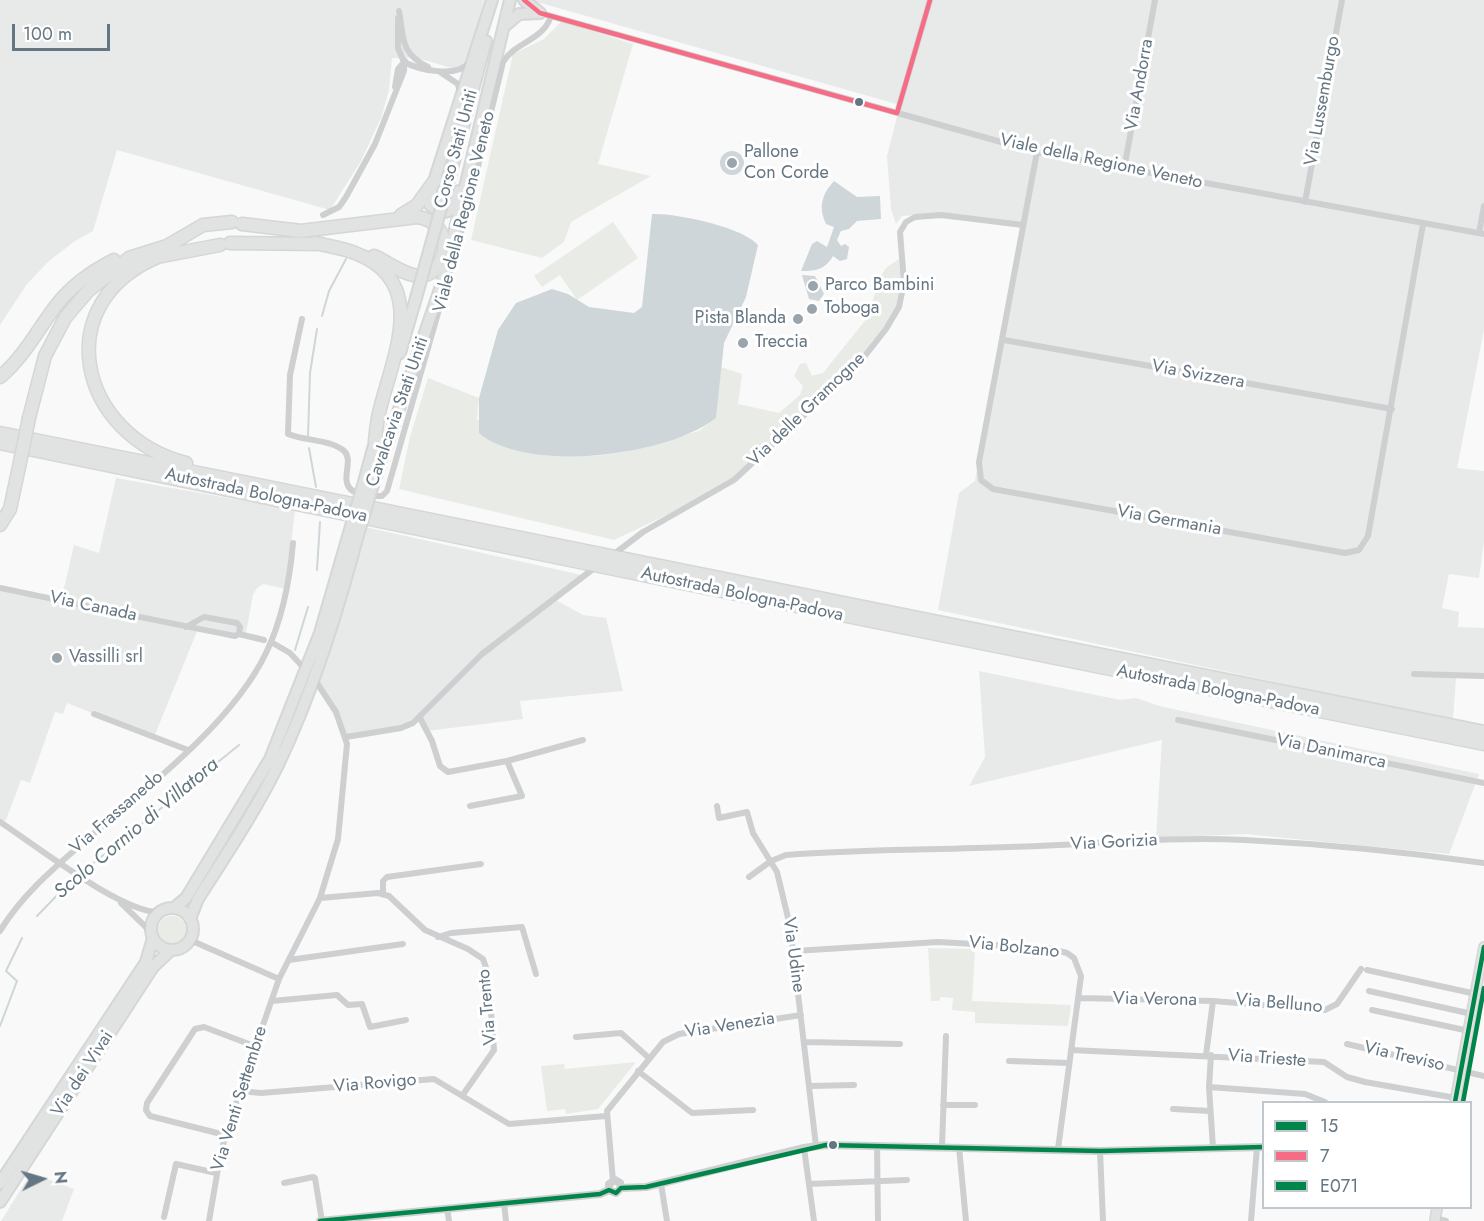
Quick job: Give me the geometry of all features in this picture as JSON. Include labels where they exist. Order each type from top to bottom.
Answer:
[{"type":"highway","points":[[377,222],[409,212],[424,199],[436,179]]},
{"type":"highway","points":[[0,377],[19,359],[56,306],[75,286],[113,261],[164,251],[225,244],[315,243],[359,250],[381,259],[402,273],[415,276],[433,270],[443,254],[442,234],[427,219],[411,217],[301,231],[237,223],[203,225],[164,251],[136,267],[116,283],[101,303],[92,325],[89,352],[92,377],[102,402],[120,425],[144,444],[183,462],[337,493],[433,519]]},
{"type":"highway","points":[[315,243],[356,253],[375,263],[390,279],[399,298],[402,329],[379,411],[375,441]]},
{"type":"highway","points":[[0,525],[12,502],[42,366],[54,336],[76,304],[105,275],[120,264],[164,251]]},
{"type":"highway","name":"Autostrada Bologna-Padova","points":[[0,433],[1484,732]]},
{"type":"highway","name":"Autostrada Bologna-Padova","points":[[0,443],[694,586],[1484,744]]},
{"type":"highway","points":[[0,450],[79,458]]},
{"type":"main road","points":[[494,0],[429,197],[430,205],[435,211],[446,212],[454,206],[510,0]]},
{"type":"main road","name":"Corso Stati Uniti","points":[[416,298],[450,176],[494,0]]},
{"type":"main road","name":"Corso Stati Uniti","points":[[442,283],[510,0]]},
{"type":"main road","points":[[524,0],[546,14]]},
{"type":"main road","points":[[505,26],[519,14],[546,14]]},
{"type":"main road","points":[[377,469],[384,438],[443,254],[468,156]]},
{"type":"main road","name":"Cavalcavia Stati Uniti","points":[[367,490],[377,469],[442,283]]},
{"type":"main road","name":"Cavalcavia Stati Uniti","points":[[310,675],[367,490],[375,441],[416,298]]},
{"type":"main road","points":[[310,675],[267,786],[198,899],[190,919],[193,929],[190,940],[182,948],[171,950],[160,947],[152,935],[153,920],[160,912],[174,908],[186,898],[258,782],[310,675]]},
{"type":"main road","points":[[174,908],[190,919]]},
{"type":"main road","name":"Via dei Vivai","points":[[0,1183],[146,962],[152,935]]},
{"type":"main road","points":[[1455,1100],[1484,947]]},
{"type":"main road","name":"Via dei Vivai","points":[[0,1202],[153,967],[171,950]]},
{"type":"street","points":[[897,113],[930,0]]},
{"type":"street","name":"Via Andorra","points":[[1124,169],[1155,0]]},
{"type":"street","name":"Via Lussemburgo","points":[[1305,202],[1342,0]]},
{"type":"street","points":[[323,215],[339,207],[346,197],[375,144],[404,71],[404,62],[398,48],[399,11],[404,44],[409,56],[458,84],[460,102]]},
{"type":"street","name":"Viale della Regione Veneto","points":[[302,319],[290,375],[288,434],[336,446],[345,451],[348,456],[345,482],[347,487],[353,491],[382,496],[387,491],[424,368],[467,212],[503,62],[510,51],[547,27],[546,14],[1037,152],[1482,233]]},
{"type":"street","points":[[404,62],[420,68],[460,70],[474,55]]},
{"type":"street","points":[[404,62],[409,56]]},
{"type":"street","name":"Via Germania","points":[[1037,152],[1004,340],[979,462],[980,476],[985,485],[993,489],[1334,551],[1354,552],[1366,542],[1392,409],[1423,224]]},
{"type":"street","points":[[1482,233],[1484,206]]},
{"type":"street","name":"Via delle Gramogne","points":[[618,551],[643,532],[734,480],[857,366],[886,329],[899,307],[904,283],[900,232],[906,222],[915,217],[941,215],[1023,225]]},
{"type":"street","name":"Via Svizzera","points":[[1004,340],[1392,409]]},
{"type":"street","points":[[292,543],[286,589],[268,641],[290,653],[310,675],[332,704],[346,737],[400,728],[420,718],[482,654],[593,569]]},
{"type":"street","name":"Via Canada","points":[[0,588],[186,627],[235,636],[238,634],[268,641]]},
{"type":"street","name":"Via Canada","points":[[186,627],[204,617],[237,623],[240,627],[238,634]]},
{"type":"street","name":"Via Frassanedo","points":[[0,931],[26,896],[60,862],[188,750],[227,710],[264,658],[268,641]]},
{"type":"street","points":[[1414,674],[1484,676]]},
{"type":"street","points":[[94,714],[188,750]]},
{"type":"street","points":[[420,718],[432,741],[437,761],[445,771],[452,772],[507,761],[583,740]]},
{"type":"street","name":"Via Danimarca","points":[[1178,720],[1484,783]]},
{"type":"street","name":"Via Venti Settembre","points":[[209,1221],[216,1173],[225,1135],[279,979],[320,898],[334,854],[341,823],[346,772],[346,737]]},
{"type":"street","points":[[470,806],[522,796],[507,761]]},
{"type":"street","name":"Via Udine","points":[[717,806],[719,818],[747,812],[753,833],[771,861],[782,889],[795,951],[816,1146]]},
{"type":"street","points":[[0,822],[117,898],[143,911],[160,912]]},
{"type":"street","name":"Via Gorizia","points":[[749,877],[771,861],[786,855],[893,848],[958,849],[1147,841],[1243,840],[1425,855],[1484,863]]},
{"type":"street","points":[[382,893],[383,880],[387,877],[482,864]]},
{"type":"street","points":[[320,898],[382,893],[398,902],[417,924],[437,937],[451,933],[522,927],[536,974]]},
{"type":"street","points":[[117,898],[152,935]]},
{"type":"street","name":"Via Trento","points":[[437,937],[468,949],[483,959],[488,973],[494,1050],[462,1096]]},
{"type":"street","points":[[190,940],[279,979]]},
{"type":"street","name":"Via Bolzano","points":[[795,951],[938,942],[1058,949],[1074,958],[1080,968],[1079,998],[1058,1149]]},
{"type":"street","points":[[289,960],[404,944]]},
{"type":"street","name":"Via Belluno","points":[[1213,1000],[1325,1010],[1337,1004],[1364,969],[1476,994]]},
{"type":"street","points":[[1369,992],[1472,1014]]},
{"type":"street","points":[[272,1000],[337,995],[348,1005],[362,1004],[370,1027],[406,1020]]},
{"type":"street","name":"Via Verona","points":[[1079,998],[1213,1000],[1208,1055],[1213,1148]]},
{"type":"street","points":[[1372,1010],[1468,1031]]},
{"type":"street","name":"Via Venezia","points":[[606,1116],[609,1106],[638,1071],[673,1035],[801,1015]]},
{"type":"street","points":[[225,1135],[150,1116],[146,1110],[147,1103],[195,1029],[204,1027],[257,1047]]},
{"type":"street","points":[[576,1037],[621,1033],[650,1058]]},
{"type":"street","points":[[942,1146],[946,1036]]},
{"type":"street","points":[[805,1042],[900,1044]]},
{"type":"street","name":"Via Treviso","points":[[1347,1044],[1484,1076]]},
{"type":"street","name":"Via Trieste","points":[[1071,1050],[1324,1062],[1347,1077],[1455,1100]]},
{"type":"street","points":[[1009,1061],[1070,1063]]},
{"type":"street","points":[[638,1071],[692,1113],[753,1110]]},
{"type":"street","name":"Via Rovigo","points":[[240,1091],[261,1093],[434,1079],[509,1124],[606,1116]]},
{"type":"street","points":[[810,1086],[854,1085]]},
{"type":"street","points":[[1209,1087],[1305,1094],[1322,1101]]},
{"type":"street","points":[[943,1105],[975,1105]]},
{"type":"street","points":[[1173,1109],[1210,1111]]},
{"type":"street","points":[[606,1116],[613,1181]]},
{"type":"street","points":[[877,1145],[878,1221]]},
{"type":"street","points":[[284,1183],[315,1178],[321,1221],[600,1194],[609,1190],[616,1193],[621,1188],[639,1189],[816,1146],[942,1146],[1101,1151],[1260,1147],[1251,1221]]},
{"type":"street","points":[[959,1147],[966,1221]]},
{"type":"street","points":[[804,1148],[813,1221]]},
{"type":"street","points":[[1101,1151],[1103,1221]]},
{"type":"street","points":[[165,1217],[176,1164],[216,1173]]},
{"type":"street","points":[[809,1184],[907,1180]]},
{"type":"street","points":[[613,1181],[620,1183],[621,1188]]},
{"type":"street","points":[[609,1190],[609,1184],[613,1181]]},
{"type":"street","points":[[661,1184],[667,1221]]},
{"type":"street","points":[[504,1203],[506,1221]]},
{"type":"street","points":[[447,1208],[449,1221]]},
{"type":"street","points":[[1435,1220],[1446,1221]]},
{"type":"shaded area","points":[[0,0],[484,0],[467,63],[455,69],[417,58],[392,58],[389,90],[381,118],[361,161],[330,210],[117,150],[93,231],[75,241],[49,261],[27,284],[0,325]]},
{"type":"shaded area","points":[[530,0],[1484,0],[1484,330],[1457,468],[1484,471],[1484,541],[1479,578],[1449,574],[1442,608],[1459,612],[1458,627],[1484,628],[1484,679],[1456,678],[1453,720],[938,610],[959,493],[975,481],[1021,225],[914,215],[902,216],[896,224],[891,209],[887,156],[900,105]]},
{"type":"shaded area","points":[[562,21],[633,44],[598,164],[651,176],[571,222],[564,242],[542,258],[471,240],[513,54],[544,39]]},
{"type":"shaded area","name":"Pallone Con Corde","points":[[732,151],[737,152],[743,158],[743,168],[737,174],[732,175],[727,174],[721,168],[720,163],[721,158],[727,152]]},
{"type":"shaded area","points":[[834,181],[857,197],[880,196],[881,219],[857,221],[849,229],[841,231],[837,240],[841,246],[845,244],[849,247],[847,259],[840,261],[833,256],[819,269],[801,271],[812,244],[817,241],[827,247],[834,227],[826,224],[822,212],[822,201]]},
{"type":"shaded area","points":[[652,214],[708,222],[738,232],[758,245],[746,297],[724,343],[716,418],[694,431],[665,442],[598,455],[562,456],[530,453],[501,446],[479,433],[479,398],[498,330],[516,303],[552,289],[568,294],[589,307],[634,313],[642,307]]},
{"type":"shaded area","points":[[613,222],[638,258],[577,300],[560,275],[542,287],[534,276]]},
{"type":"shaded area","points":[[899,259],[901,284],[897,306],[887,331],[856,366],[733,479],[702,498],[614,540],[399,489],[410,437],[428,378],[479,398],[477,420],[593,456],[625,452],[699,431],[716,418],[721,367],[742,374],[738,404],[779,413],[800,395],[803,386],[794,376],[800,364],[806,363],[812,376],[823,373],[868,317],[880,277],[886,268]]},
{"type":"shaded area","name":"Parco Bambini","points":[[802,275],[815,276],[824,294],[819,301],[809,299]]},
{"type":"shaded area","points":[[116,478],[295,510],[286,589],[263,584],[257,588],[253,595],[245,638],[198,629],[154,737],[67,703],[63,714],[55,712],[30,783],[21,780],[6,820],[0,824],[0,589],[61,601],[74,545],[99,553]]},
{"type":"shaded area","points":[[365,527],[582,575],[552,598],[583,615],[606,618],[623,691],[520,701],[523,719],[427,731],[419,718],[413,723],[346,737],[317,683],[334,637]]},
{"type":"shaded area","points":[[979,671],[1120,700],[1136,698],[1159,706],[1479,774],[1449,854],[1245,834],[1156,838],[1162,740],[969,786],[985,757]]},
{"type":"shaded area","points":[[172,916],[182,920],[186,930],[182,940],[172,944],[162,940],[158,930],[162,920]]},
{"type":"shaded area","points":[[928,948],[975,949],[972,1001],[1071,1005],[1068,1026],[975,1023],[975,1012],[952,1010],[953,998],[941,997],[939,1001],[931,1001]]},
{"type":"shaded area","points":[[636,1062],[598,1109],[566,1114],[565,1109],[547,1111],[541,1066],[564,1064],[565,1069]]},
{"type":"shaded area","points":[[31,1173],[74,1189],[62,1221],[1,1221]]},
{"type":"waterway","name":"Scolo Cornio di Villatora","points":[[322,316],[329,291],[346,259]]},
{"type":"waterway","name":"Scolo Cornio di Villatora","points":[[308,437],[310,373],[317,329]]},
{"type":"waterway","name":"Scolo Cornio di Villatora","points":[[309,448],[316,487]]},
{"type":"waterway","name":"Scolo Cornio di Villatora","points":[[317,570],[320,522]]},
{"type":"waterway","name":"Scolo Cornio di Villatora","points":[[295,650],[308,607]]},
{"type":"waterway","name":"Scolo Cornio di Villatora","points":[[37,916],[69,883],[239,745]]},
{"type":"waterway","name":"Scolo Cornio di Villatora","points":[[0,1026],[17,981],[6,971],[22,938]]},
{"type":"transit line","name":"7","points":[[524,0],[540,13],[897,113],[930,0]]},
{"type":"transit line","name":"15","points":[[1455,1101],[1484,947]]},
{"type":"transit line","name":"E071","points":[[1463,1101],[1484,988]]},
{"type":"transit line","name":"15","points":[[320,1221],[600,1194],[609,1190],[616,1193],[621,1188],[646,1187],[826,1145],[1100,1151],[1262,1147]]},
{"type":"place","name":"Pallone Con Corde","points":[[732,163]]},
{"type":"place","name":"Parco Bambini","points":[[813,286]]},
{"type":"place","name":"Toboga","points":[[812,309]]},
{"type":"place","name":"Pista Blanda","points":[[798,319]]},
{"type":"place","name":"Treccia","points":[[743,343]]},
{"type":"place","name":"Vassilli srl","points":[[57,658]]}]
